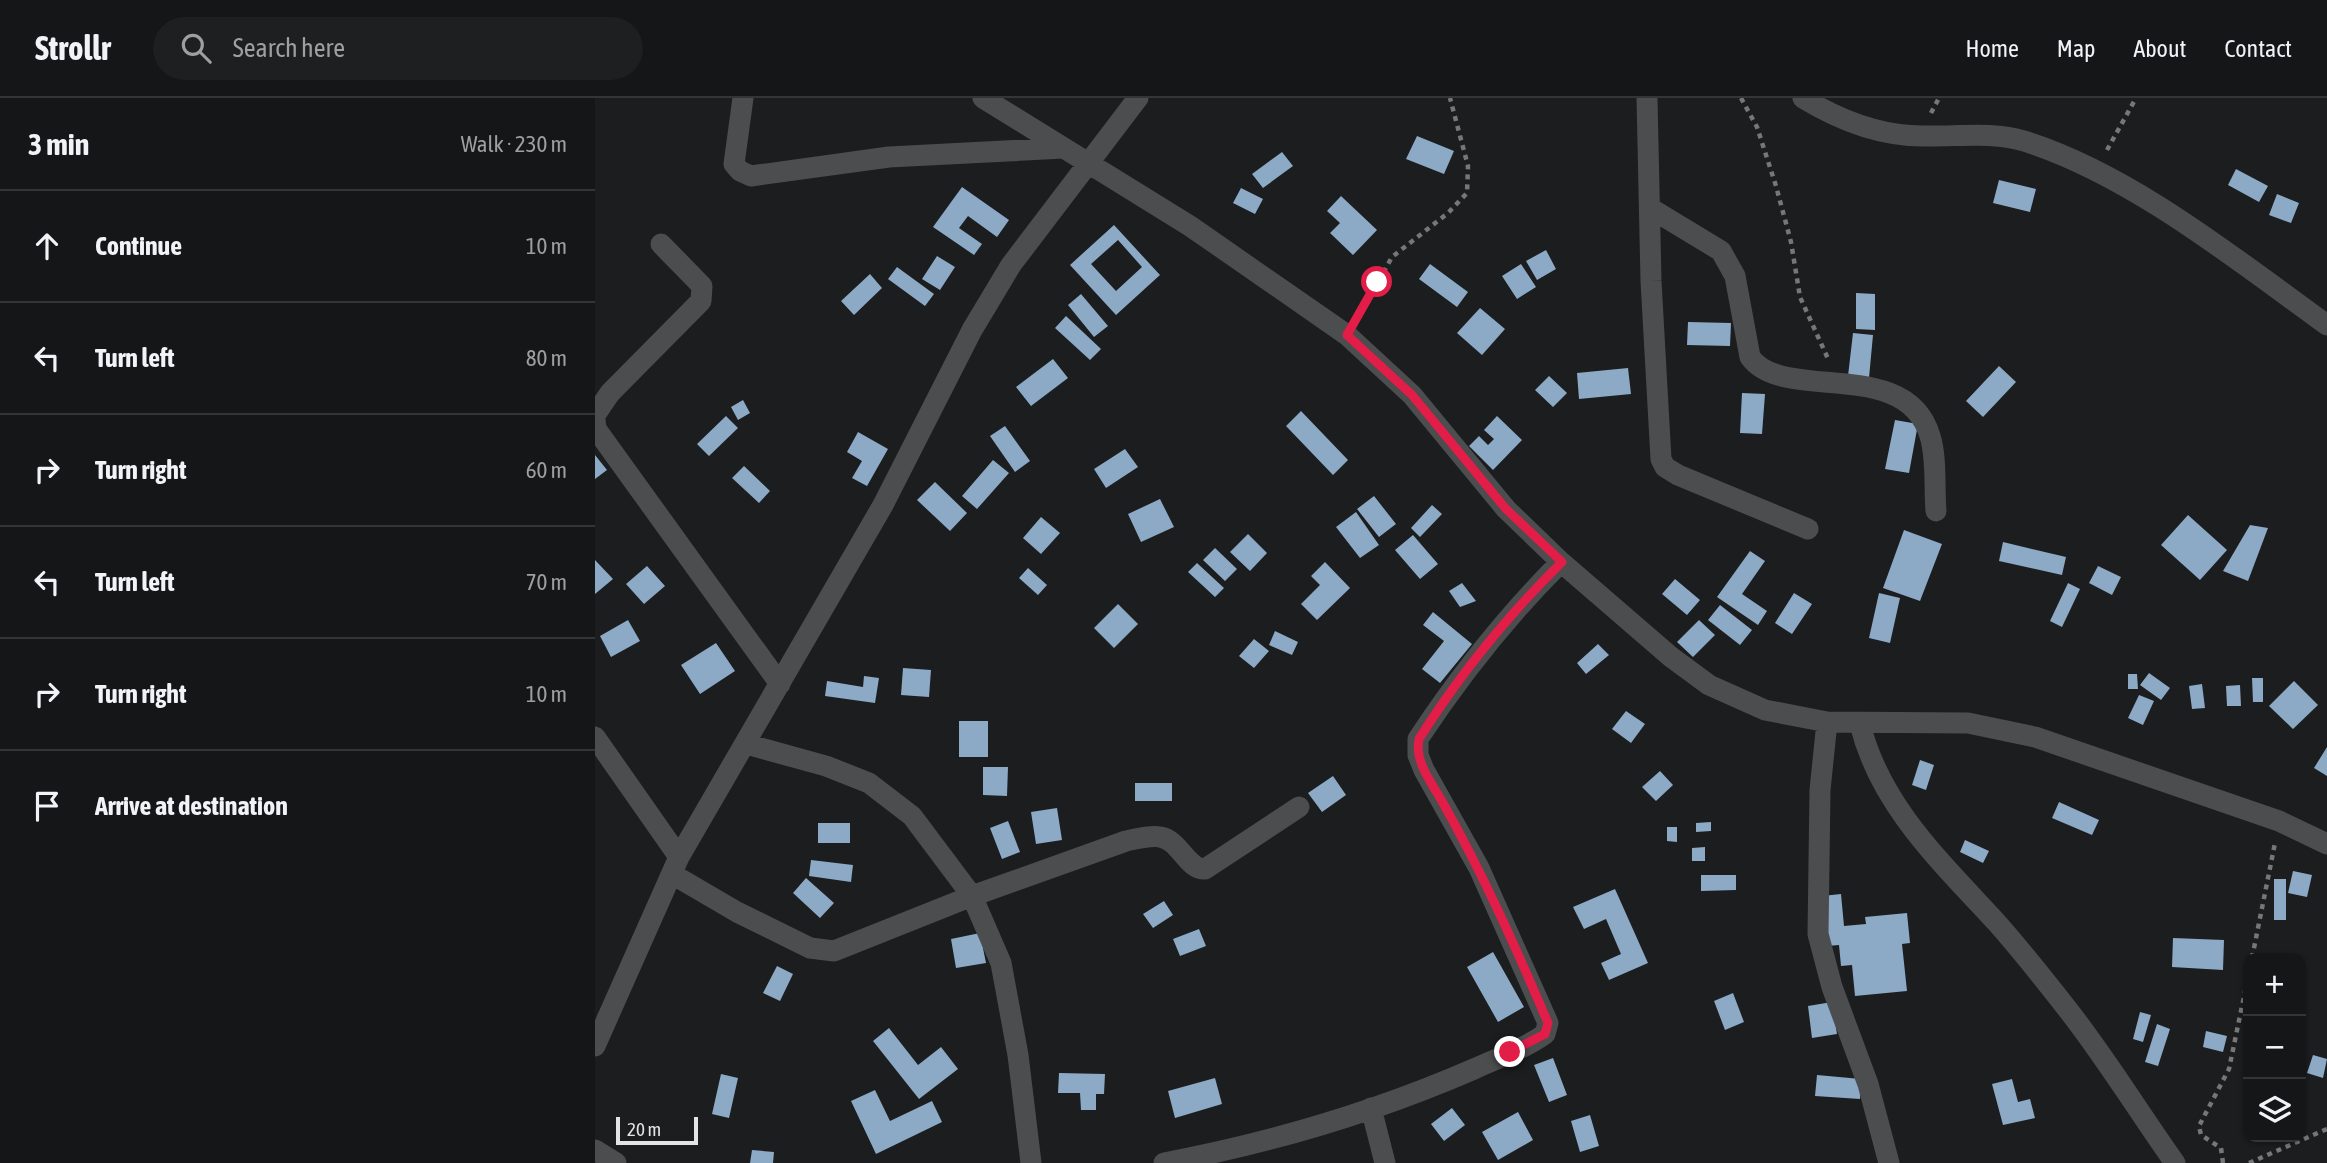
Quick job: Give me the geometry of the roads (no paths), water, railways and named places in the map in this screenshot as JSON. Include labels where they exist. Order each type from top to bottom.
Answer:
[{"type":"street","points":[[743,98],[734,164],[740,172],[751,176],[902,156],[1064,148]]},
{"type":"street","points":[[983,98],[1190,226],[1347,335],[1412,395],[1506,509],[1671,657],[1709,685],[1765,710],[1827,722],[1968,723],[2035,737],[2279,821],[2327,844]]},
{"type":"street","points":[[595,1046],[676,866],[883,505],[934,400],[998,286],[1087,161],[1138,98]]},
{"type":"street","points":[[1647,98],[1661,459],[1665,467],[1678,475],[1808,529]]},
{"type":"street","points":[[1803,98],[1842,118],[1885,133],[1989,136],[2020,140],[2096,169],[2225,252],[2327,325]]},
{"type":"street","points":[[1650,208],[1721,251],[1735,276],[1750,357],[1757,367],[1774,374],[1884,392],[1922,418],[1931,438],[1936,511]]},
{"type":"street","points":[[660,244],[702,286],[701,301],[610,393],[595,417],[596,429],[780,684]]},
{"type":"street","points":[[1164,1163],[1259,1142],[1370,1108],[1510,1052],[1538,1039],[1548,1029],[1531,982],[1479,868],[1424,770],[1417,746],[1425,729],[1472,661],[1511,612],[1562,562]]},
{"type":"street","points":[[1827,722],[1819,812],[1818,934],[1832,987],[1868,1084],[1889,1163]]},
{"type":"street","points":[[1860,724],[1867,754],[1889,796],[1910,826],[2067,1009],[2175,1163]]},
{"type":"street","points":[[595,737],[676,866],[737,912],[810,948],[824,951],[844,950],[972,896],[1126,841],[1150,837],[1168,839],[1195,867],[1205,869],[1300,807]]},
{"type":"street","points":[[746,744],[826,766],[869,783],[912,816],[972,896],[1002,963],[1018,1055],[1031,1163]]},
{"type":"street","points":[[1370,1108],[1385,1163]]},
{"type":"street","points":[[595,1150],[616,1163]]}]
